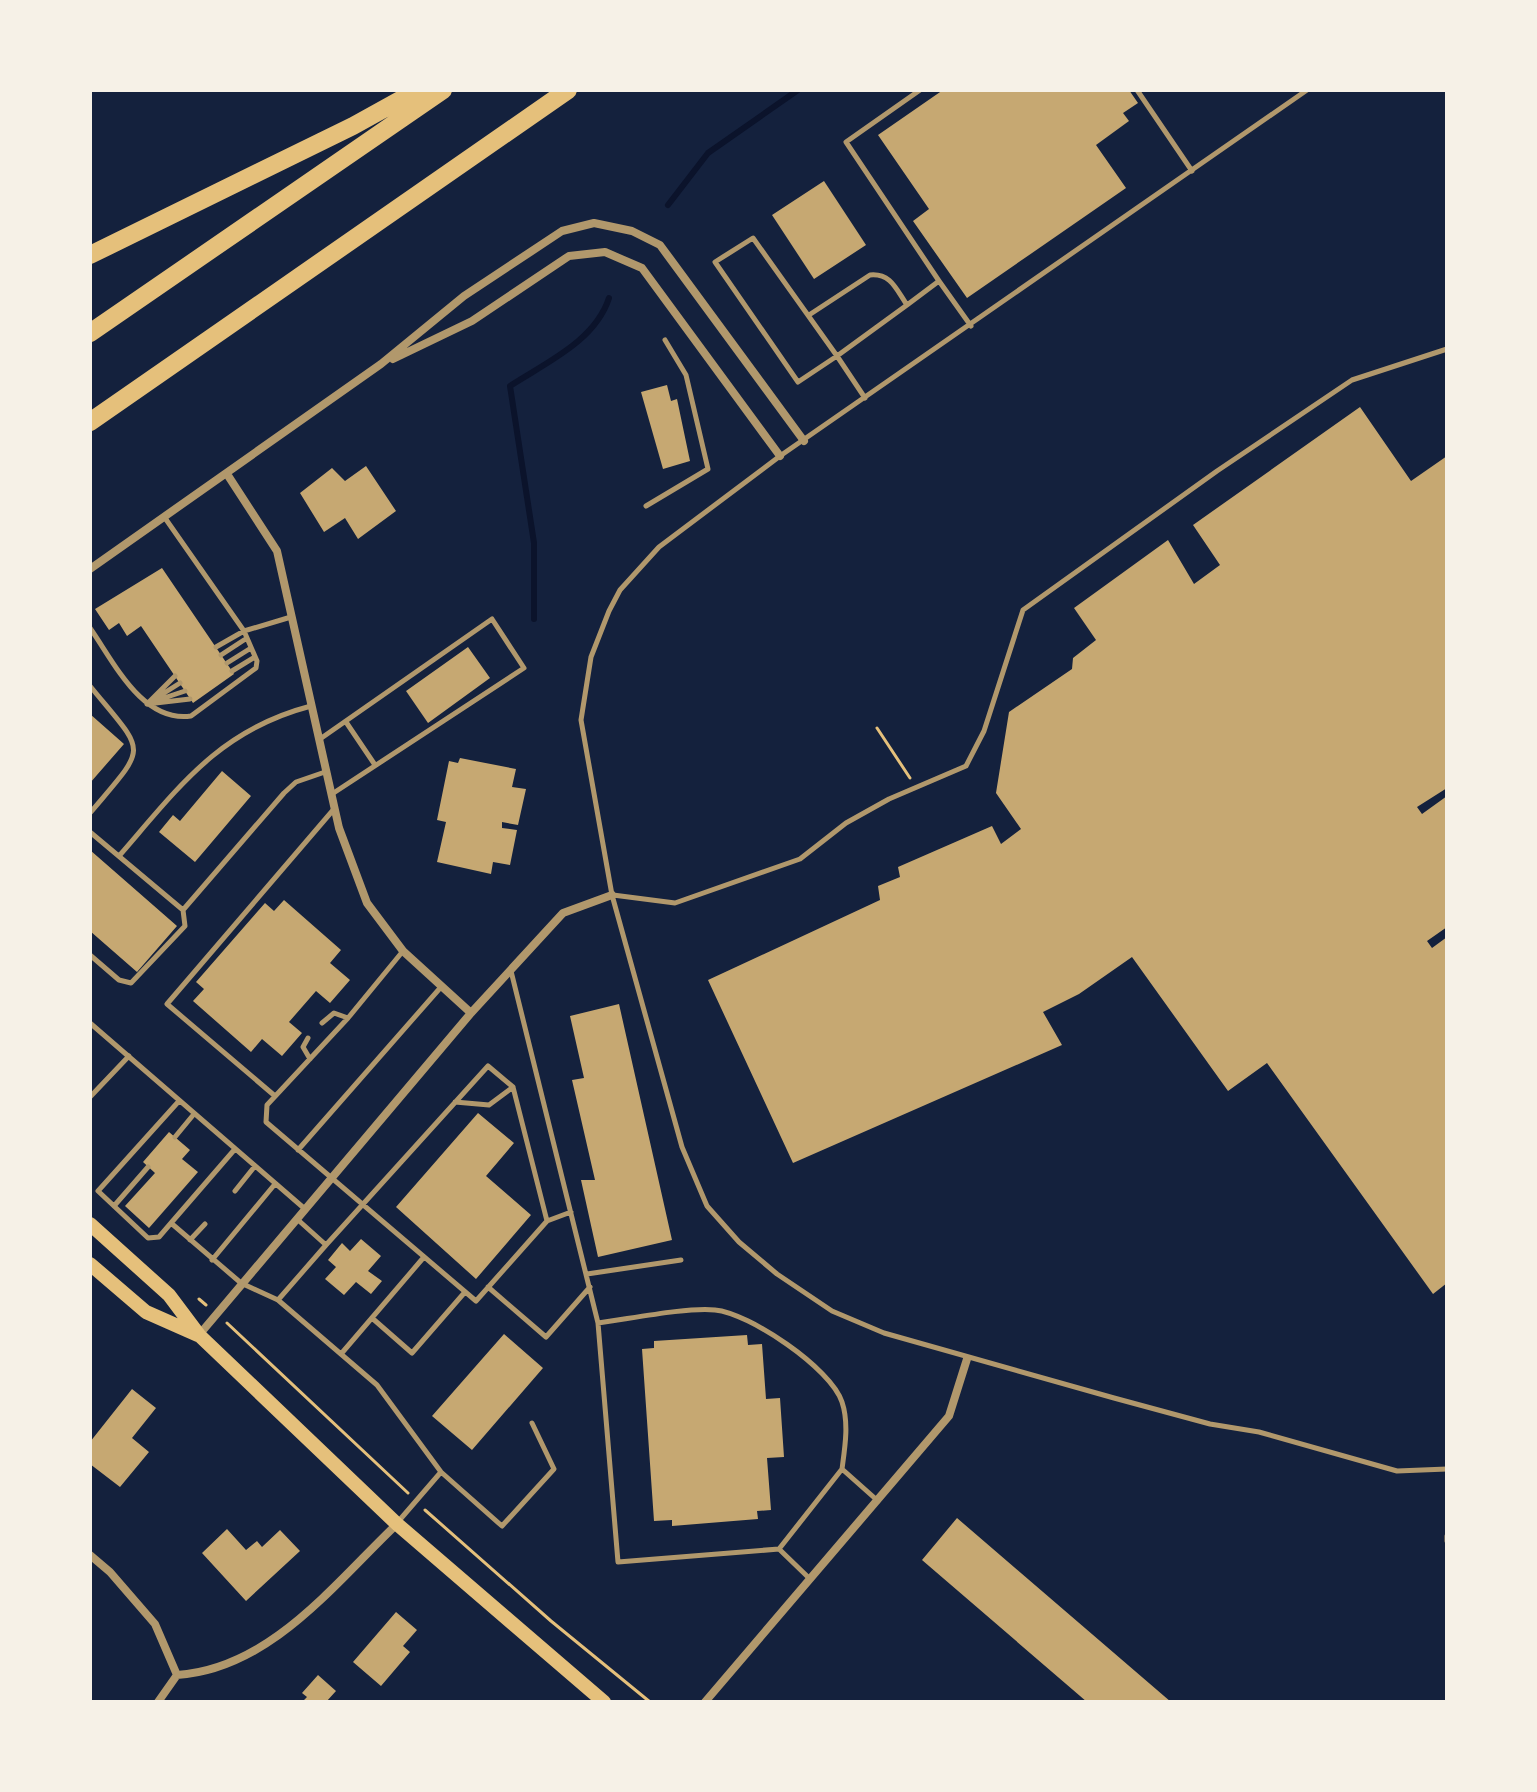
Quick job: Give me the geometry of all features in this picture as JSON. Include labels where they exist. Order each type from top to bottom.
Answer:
[{"type":"highway","points":[[90,255],[353,126],[418,90]]},
{"type":"highway","points":[[90,333],[443,90]]},
{"type":"highway","points":[[90,422],[568,90]]},
{"type":"main road","points":[[90,1224],[169,1295],[199,1335],[397,1524],[604,1702]]},
{"type":"main road","points":[[90,1264],[146,1312],[199,1335]]},
{"type":"street","points":[[90,569],[381,364],[464,296],[562,231],[594,223],[632,231],[660,245],[804,441]]},
{"type":"street","points":[[381,364],[472,321],[569,256],[605,252],[642,268],[780,456]]},
{"type":"street","points":[[227,474],[277,551],[334,808],[367,903],[403,951],[471,1013]]},
{"type":"street","points":[[199,1335],[471,1013],[563,913],[612,895]]},
{"type":"street","points":[[705,1702],[879,1502],[949,1416],[967,1359]]},
{"type":"street","points":[[177,1675],[206,1673],[235,1664],[265,1645],[397,1524]]},
{"type":"street","points":[[90,1555],[110,1572],[155,1624],[177,1675]]},
{"type":"street","points":[[158,1702],[177,1675]]},
{"type":"lane","points":[[920,90],[846,142],[971,326]]},
{"type":"lane","points":[[1137,90],[1192,171]]},
{"type":"lane","points":[[1307,90],[780,456],[659,547],[614,600],[591,657],[581,720],[612,895],[682,1147],[707,1206],[739,1242],[777,1274],[832,1311],[884,1333],[967,1359],[1397,1471],[1447,1469]]},
{"type":"lane","points":[[865,398],[837,356],[809,315],[753,238],[715,262],[798,382],[837,356],[939,281]]},
{"type":"lane","points":[[809,315],[870,275],[880,274],[891,279],[907,305]]},
{"type":"lane","points":[[646,506],[708,469],[686,375],[665,340]]},
{"type":"lane","points":[[612,895],[675,903],[694,898],[800,859],[846,823],[966,766],[984,731],[1023,610],[1217,471],[1352,380],[1447,349]]},
{"type":"lane","points":[[90,628],[146,704],[169,716],[191,716],[252,673],[255,657],[244,631],[165,518]]},
{"type":"lane","points":[[216,647],[244,631],[292,616]]},
{"type":"lane","points":[[319,740],[492,619],[524,668],[331,794]]},
{"type":"lane","points":[[221,655],[247,638]]},
{"type":"lane","points":[[227,663],[251,648]]},
{"type":"lane","points":[[232,671],[255,657]]},
{"type":"lane","points":[[146,704],[175,676]]},
{"type":"lane","points":[[146,704],[180,683]]},
{"type":"lane","points":[[90,686],[132,738],[136,750],[132,763],[90,813]]},
{"type":"lane","points":[[146,704],[185,691]]},
{"type":"lane","points":[[146,704],[190,699]]},
{"type":"lane","points":[[118,856],[211,755],[233,738],[274,716],[312,705]]},
{"type":"lane","points":[[346,722],[375,765]]},
{"type":"lane","points":[[183,910],[284,793],[296,782],[326,771]]},
{"type":"lane","points":[[275,1096],[167,1004],[334,808]]},
{"type":"lane","points":[[90,832],[183,910],[185,926],[131,983],[119,980],[90,955]]},
{"type":"lane","points":[[403,951],[348,1018],[267,1105],[266,1122],[476,1301],[547,1221],[571,1212]]},
{"type":"lane","points":[[511,971],[598,1323],[618,1562],[779,1549],[842,1469],[846,1431],[841,1399],[818,1371],[774,1335],[742,1318],[715,1310],[598,1323]]},
{"type":"lane","points":[[298,1150],[441,987]]},
{"type":"lane","points":[[322,1023],[334,1013],[348,1018]]},
{"type":"lane","points":[[90,1023],[305,1209]]},
{"type":"lane","points":[[308,1038],[303,1047],[310,1059]]},
{"type":"lane","points":[[90,1097],[129,1056]]},
{"type":"lane","points":[[278,1300],[488,1066],[513,1087],[547,1221]]},
{"type":"lane","points":[[455,1102],[489,1105],[513,1087]]},
{"type":"lane","points":[[98,1191],[179,1101]]},
{"type":"lane","points":[[175,1137],[194,1114]]},
{"type":"lane","points":[[90,1184],[148,1238],[159,1237],[235,1149]]},
{"type":"lane","points":[[235,1191],[255,1166]]},
{"type":"lane","points":[[114,1206],[148,1167]]},
{"type":"lane","points":[[212,1260],[275,1184]]},
{"type":"lane","points":[[296,1219],[326,1245]]},
{"type":"lane","points":[[171,1223],[241,1283],[278,1300],[377,1385],[441,1472],[502,1526],[554,1469],[532,1423]]},
{"type":"lane","points":[[190,1240],[205,1224]]},
{"type":"lane","points":[[341,1354],[424,1257]]},
{"type":"lane","points":[[587,1274],[681,1260]]},
{"type":"lane","points":[[488,1287],[546,1337],[590,1287]]},
{"type":"lane","points":[[372,1318],[412,1353],[465,1292]]},
{"type":"lane","points":[[842,1469],[879,1502]]},
{"type":"lane","points":[[397,1524],[441,1472]]},
{"type":"lane","points":[[779,1549],[811,1580]]},
{"type":"path","points":[[877,728],[917,788]]},
{"type":"path","points":[[243,1336],[416,1501],[551,1621],[650,1702]]},
{"type":"building","points":[[943,90],[1129,90],[1138,103],[1123,113],[1129,121],[1096,145],[1126,188],[967,298],[913,221],[929,209],[878,135]]},
{"type":"building","points":[[824,181],[866,245],[814,279],[772,215]]},
{"type":"building","points":[[667,385],[671,401],[677,399],[690,461],[663,469],[641,392]]},
{"type":"building","points":[[1360,407],[1411,481],[1447,456],[1447,788],[1417,807],[1422,814],[1447,796],[1447,927],[1427,941],[1432,948],[1447,937],[1447,1283],[1433,1294],[1267,1063],[1228,1091],[1132,957],[1079,994],[1043,1012],[1062,1045],[793,1163],[708,980],[880,900],[878,886],[900,877],[898,867],[992,826],[1001,844],[1021,829],[996,793],[1009,712],[1072,669],[1073,658],[1096,640],[1074,608],[1168,540],[1194,584],[1220,565],[1193,525]]},
{"type":"building","points":[[366,466],[396,511],[358,539],[345,518],[324,532],[300,493],[332,468],[345,481]]},
{"type":"building","points":[[162,568],[234,674],[193,703],[141,626],[127,636],[119,623],[109,630],[95,609]]},
{"type":"building","points":[[468,647],[490,678],[428,723],[406,691]]},
{"type":"building","points":[[90,714],[124,744],[90,783]]},
{"type":"building","points":[[460,758],[516,769],[512,787],[526,789],[518,825],[502,822],[502,828],[517,830],[510,865],[493,862],[491,874],[437,862],[446,822],[437,820],[449,761],[458,763]]},
{"type":"building","points":[[222,771],[251,796],[195,862],[159,832],[173,815],[180,821]]},
{"type":"building","points":[[90,850],[177,926],[137,972],[90,931]]},
{"type":"building","points":[[284,900],[341,950],[330,963],[350,980],[330,1003],[316,991],[289,1022],[302,1033],[282,1056],[262,1039],[251,1052],[193,1001],[204,989],[196,982],[265,903],[274,911]]},
{"type":"building","points":[[619,1004],[672,1240],[598,1257],[581,1180],[595,1180],[572,1080],[584,1078],[570,1016]]},
{"type":"building","points":[[478,1113],[514,1143],[486,1176],[531,1215],[476,1279],[396,1207]]},
{"type":"building","points":[[169,1132],[190,1150],[182,1159],[198,1172],[149,1228],[125,1206],[155,1173],[143,1162]]},
{"type":"building","points":[[361,1239],[381,1256],[368,1271],[382,1281],[371,1294],[356,1282],[344,1295],[325,1279],[336,1267],[328,1260],[342,1243],[350,1251]]},
{"type":"building","points":[[504,1334],[543,1368],[472,1450],[432,1416]]},
{"type":"building","points":[[747,1335],[748,1345],[762,1344],[766,1399],[780,1398],[784,1457],[767,1458],[771,1510],[757,1511],[758,1519],[672,1526],[672,1520],[654,1521],[642,1349],[654,1348],[654,1341]]},
{"type":"building","points":[[132,1389],[156,1408],[132,1438],[149,1452],[120,1487],[90,1464],[90,1442]]},
{"type":"building","points":[[957,1518],[1171,1702],[1087,1702],[922,1560]]},
{"type":"building","points":[[227,1529],[246,1550],[257,1541],[262,1547],[280,1530],[300,1551],[246,1601],[202,1553]]},
{"type":"building","points":[[396,1612],[417,1630],[403,1646],[410,1652],[381,1686],[353,1662]]},
{"type":"building","points":[[318,1675],[336,1691],[326,1702],[302,1702],[307,1697],[302,1693]]},
{"type":"waterway","points":[[668,205],[708,153],[798,90]]},
{"type":"waterway","points":[[534,619],[534,543],[510,386],[581,338],[593,327],[609,298]]}]
